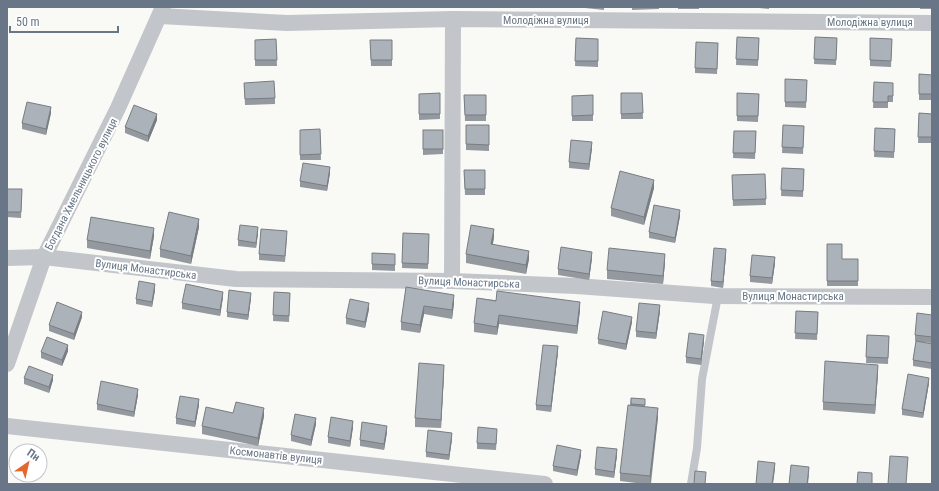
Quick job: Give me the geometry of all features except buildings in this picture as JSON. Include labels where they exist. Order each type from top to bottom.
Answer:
[{"type":"street","name":"Молодіжна вулиця","points":[[161,12],[287,23],[453,19],[932,23]]},
{"type":"street","name":"Богдана Хмельницького вулиця","points":[[7,364],[44,257],[118,108],[161,12]]},
{"type":"street","points":[[452,281],[453,19]]},
{"type":"street","name":"Вулиця Монастирська","points":[[7,258],[44,257],[236,279],[452,281],[576,286],[718,296],[932,297]]},
{"type":"street","name":"Космонавтів вулиця","points":[[7,426],[545,484]]},
{"type":"lane","points":[[691,484],[697,448],[702,379],[718,296]]}]
